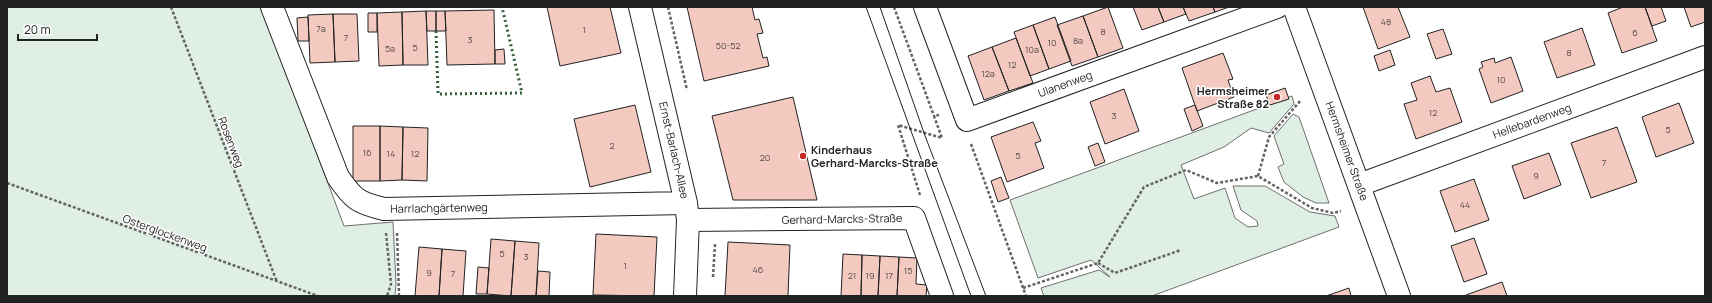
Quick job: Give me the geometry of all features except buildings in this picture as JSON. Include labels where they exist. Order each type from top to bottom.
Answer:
[{"type":"street","name":"Harrlachgärtenweg","points":[[272,7],[338,176],[348,192],[364,204],[390,209],[687,212]]},
{"type":"street","name":"Ernst-Barlach-Allee","points":[[640,7],[687,212],[685,296]]},
{"type":"street","points":[[925,7],[964,113]]},
{"type":"street","name":"Ulanenweg","points":[[964,113],[1277,7]]},
{"type":"street","name":"Hermsheimer Straße","points":[[1294,7],[1399,296]]},
{"type":"street","name":"Hellebardenweg","points":[[1362,194],[1705,57]]},
{"type":"street","name":"Gerhard-Marcks-Straße","points":[[687,212],[914,218],[942,296]]},
{"type":"path","name":"Rosenweg","points":[[171,7],[277,282]]},
{"type":"path","points":[[894,7],[942,138],[898,125],[926,213],[914,218]]},
{"type":"path","points":[[1258,176],[1269,137],[1301,100]]},
{"type":"path","points":[[934,116],[964,113],[972,146],[1026,296]]},
{"type":"path","points":[[1023,288],[1098,263],[1144,187],[1186,170],[1217,183],[1258,176],[1312,208],[1333,213],[1362,194]]},
{"type":"path","name":"Osterglockenweg","points":[[7,183],[318,296]]},
{"type":"path","points":[[387,296],[391,284],[390,209]]},
{"type":"path","points":[[390,209],[399,296]]},
{"type":"path","points":[[1098,263],[1115,274],[1181,250]]},
{"type":"green space","points":[[7,7],[262,7],[344,226],[393,222],[396,283],[395,296],[7,296]]},
{"type":"green space","points":[[1292,96],[1294,104],[1269,133],[1251,128],[1224,147],[1181,165],[1194,199],[1225,188],[1235,218],[1248,227],[1258,226],[1257,221],[1241,210],[1233,186],[1265,186],[1310,212],[1335,216],[1339,227],[1152,296],[1044,296],[1041,288],[1099,270],[1110,277],[1091,260],[1038,278],[1010,200]]},
{"type":"green space","points":[[1293,114],[1299,117],[1329,203],[1316,203],[1303,197],[1284,182],[1278,167],[1284,164],[1274,136]]},
{"type":"tram line","points":[[866,7],[971,296]]},
{"type":"tram line","points":[[880,7],[924,133],[986,296]]},
{"type":"hedge","points":[[436,31],[438,94],[522,93],[502,7]]},
{"type":"place","name":"Hermsheimer Straße 82","points":[[1277,97]]},
{"type":"place","name":"Kinderhaus Gerhard-Marcks-Straße","points":[[803,156]]}]
